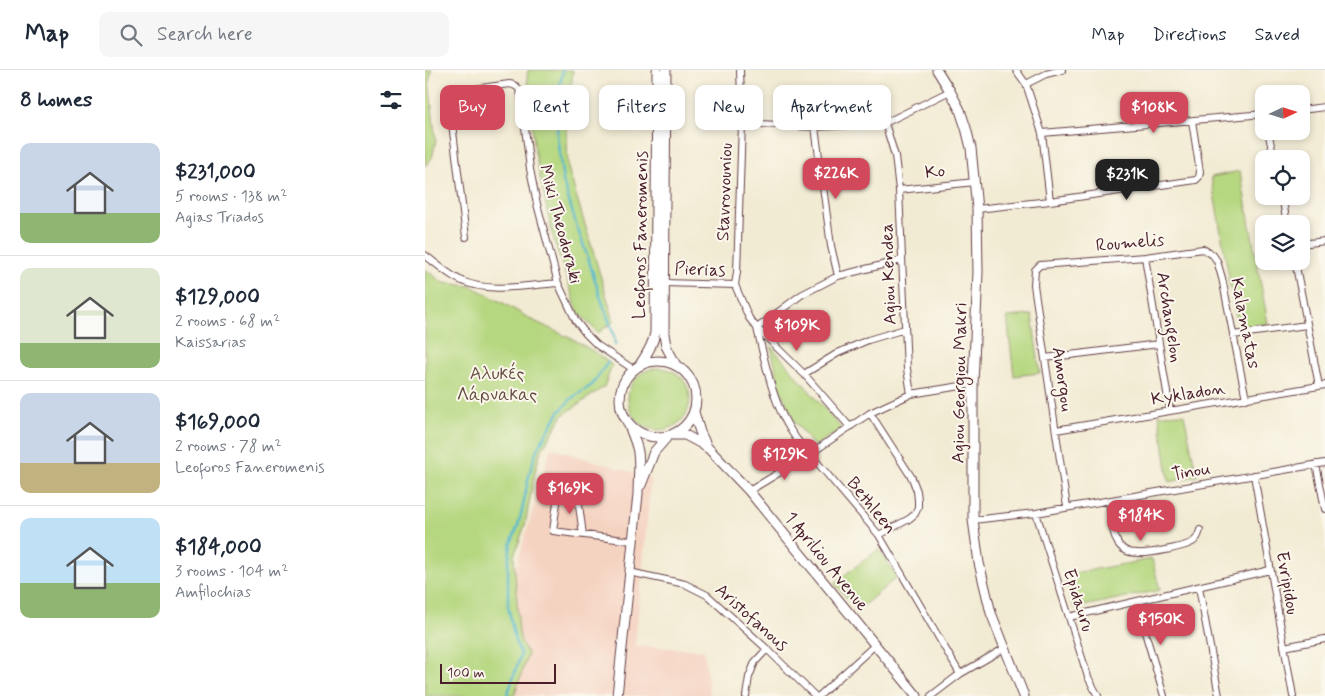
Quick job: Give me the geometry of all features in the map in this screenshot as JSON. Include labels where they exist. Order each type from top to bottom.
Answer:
[{"type":"main road","name":"Leoforos Faneromenis","points":[[636,367],[647,356],[655,333],[657,70]]},
{"type":"main road","name":"Leoforos Faneromenis","points":[[666,70],[663,334],[666,346],[676,365]]},
{"type":"main road","name":"Agiou Georgiou Makri","points":[[937,70],[960,110],[971,148],[975,182],[979,272],[973,384],[973,520],[979,562],[991,613],[1024,696]]},
{"type":"main road","points":[[617,696],[639,464],[634,438],[621,407],[621,392],[626,378],[636,367],[646,362],[661,361],[676,365],[689,377],[696,394],[696,403],[694,412],[685,426],[670,435],[654,452],[637,494]]},
{"type":"main road","name":"1 Apriliou Avenue","points":[[694,412],[700,432],[709,449]]},
{"type":"main road","points":[[627,421],[632,427],[645,435],[661,437],[670,435]]},
{"type":"main road","name":"1 Apriliou Avenue","points":[[670,435],[685,435],[709,449],[749,491],[917,696]]},
{"type":"street","name":"Stavrovouniou","points":[[740,70],[741,85]]},
{"type":"street","points":[[1016,70],[1026,84],[1042,133],[1050,201]]},
{"type":"street","points":[[1026,84],[1047,74],[1062,70]]},
{"type":"street","name":"Miki Theodoraki","points":[[466,238],[451,107],[452,99],[461,90],[514,85],[519,88],[521,95],[530,169],[537,204],[558,283],[576,321],[586,334],[597,345],[636,367]]},
{"type":"street","points":[[891,120],[950,91]]},
{"type":"street","points":[[1310,109],[1325,107]]},
{"type":"street","points":[[1042,133],[1255,115]]},
{"type":"street","points":[[977,209],[1050,201],[1196,180],[1200,172],[1192,121]]},
{"type":"street","name":"Stavrovouniou","points":[[735,285],[742,130]]},
{"type":"street","points":[[815,130],[831,246],[838,276]]},
{"type":"street","name":"Agiou Kendea","points":[[887,130],[895,156],[899,190],[907,369],[911,394]]},
{"type":"street","name":"Ko","points":[[899,190],[975,182]]},
{"type":"street","points":[[1310,242],[1325,240]]},
{"type":"street","name":"Roumelis","points":[[1049,264],[1145,257],[1203,249],[1213,255]]},
{"type":"street","points":[[425,255],[460,280],[473,285],[507,287],[558,283]]},
{"type":"street","name":"Kalamatas","points":[[1213,255],[1220,268],[1246,398]]},
{"type":"street","name":"Archangelon","points":[[1145,257],[1170,411]]},
{"type":"street","points":[[757,328],[801,295],[838,276],[902,260]]},
{"type":"street","name":"Amorgou","points":[[1049,264],[1040,266],[1035,270],[1034,285],[1067,507]]},
{"type":"street","points":[[1297,270],[1307,325],[1322,386]]},
{"type":"street","name":"Pierias","points":[[664,282],[735,285]]},
{"type":"street","points":[[735,285],[749,318],[757,328],[804,374],[849,427]]},
{"type":"street","points":[[1233,335],[1307,325]]},
{"type":"street","name":"Bethleen","points":[[757,328],[777,403],[787,426],[797,442],[810,454],[879,535],[960,674]]},
{"type":"street","points":[[804,374],[838,353],[861,343],[905,329]]},
{"type":"street","points":[[1045,358],[1159,344]]},
{"type":"street","points":[[749,491],[810,454],[870,413],[911,394],[973,384]]},
{"type":"street","name":"Kykladon","points":[[1056,430],[1322,386]]},
{"type":"street","points":[[870,413],[912,478],[919,500],[915,514],[879,535]]},
{"type":"street","name":"Tinou","points":[[973,520],[1036,513],[1325,463]]},
{"type":"street","points":[[1317,464],[1325,508]]},
{"type":"street","name":"Evripidou","points":[[1254,475],[1293,696]]},
{"type":"street","points":[[583,535],[578,498],[558,495],[553,531],[583,535],[632,540]]},
{"type":"street","points":[[1109,501],[1116,539],[1120,546],[1127,551],[1148,553],[1191,544],[1197,540],[1200,530]]},
{"type":"street","name":"Epidauru","points":[[1036,513],[1088,677],[1097,696]]},
{"type":"street","points":[[1069,617],[1270,570]]},
{"type":"street","name":"Aristofanous","points":[[629,572],[685,584],[707,595],[817,696]]},
{"type":"street","points":[[1199,587],[1219,696]]},
{"type":"street","points":[[1136,602],[1165,696]]},
{"type":"street","points":[[1284,647],[1325,639]]},
{"type":"street","points":[[817,696],[875,645]]},
{"type":"street","points":[[931,696],[960,674],[1005,648]]},
{"type":"street","points":[[746,696],[749,677],[755,662],[767,649]]},
{"type":"shaded area","points":[[551,448],[651,478],[635,646],[704,650],[710,696],[499,696],[516,567]]},
{"type":"green space","points":[[425,70],[432,70],[429,81],[436,141],[432,158],[425,166]]},
{"type":"green space","points":[[528,70],[573,70],[571,85],[528,85]]},
{"type":"green space","points":[[533,130],[567,130],[568,168],[614,321],[598,333],[578,312],[552,234],[535,153]]},
{"type":"green space","points":[[1240,171],[1255,252],[1255,270],[1258,270],[1268,323],[1239,328],[1228,278],[1211,177]]},
{"type":"green space","name":"Αλυκές Λάρνακας","points":[[425,269],[443,283],[471,286],[532,320],[574,340],[612,365],[604,387],[563,415],[540,453],[525,525],[514,556],[519,633],[521,642],[528,654],[514,696],[425,696]]},
{"type":"green space","points":[[1032,315],[1040,373],[1014,376],[1007,317]]},
{"type":"green space","points":[[771,346],[842,429],[814,446],[794,421],[779,386]]},
{"type":"green space","points":[[653,368],[665,368],[681,377],[688,387],[690,399],[688,411],[681,421],[665,430],[653,430],[642,425],[633,416],[628,405],[628,393],[633,382],[642,373]]},
{"type":"green space","points":[[1184,414],[1197,476],[1169,482],[1159,415]]},
{"type":"green space","points":[[879,549],[897,577],[858,610],[834,583]]},
{"type":"green space","points":[[1152,559],[1160,590],[1074,608],[1064,575]]},
{"type":"waterway","points":[[563,70],[558,95],[557,136],[563,181],[613,332],[615,345]]},
{"type":"waterway","points":[[507,696],[521,654],[515,641],[508,606],[508,565],[511,543],[518,526],[529,475],[537,449],[559,412],[572,398],[592,385],[608,362]]}]
